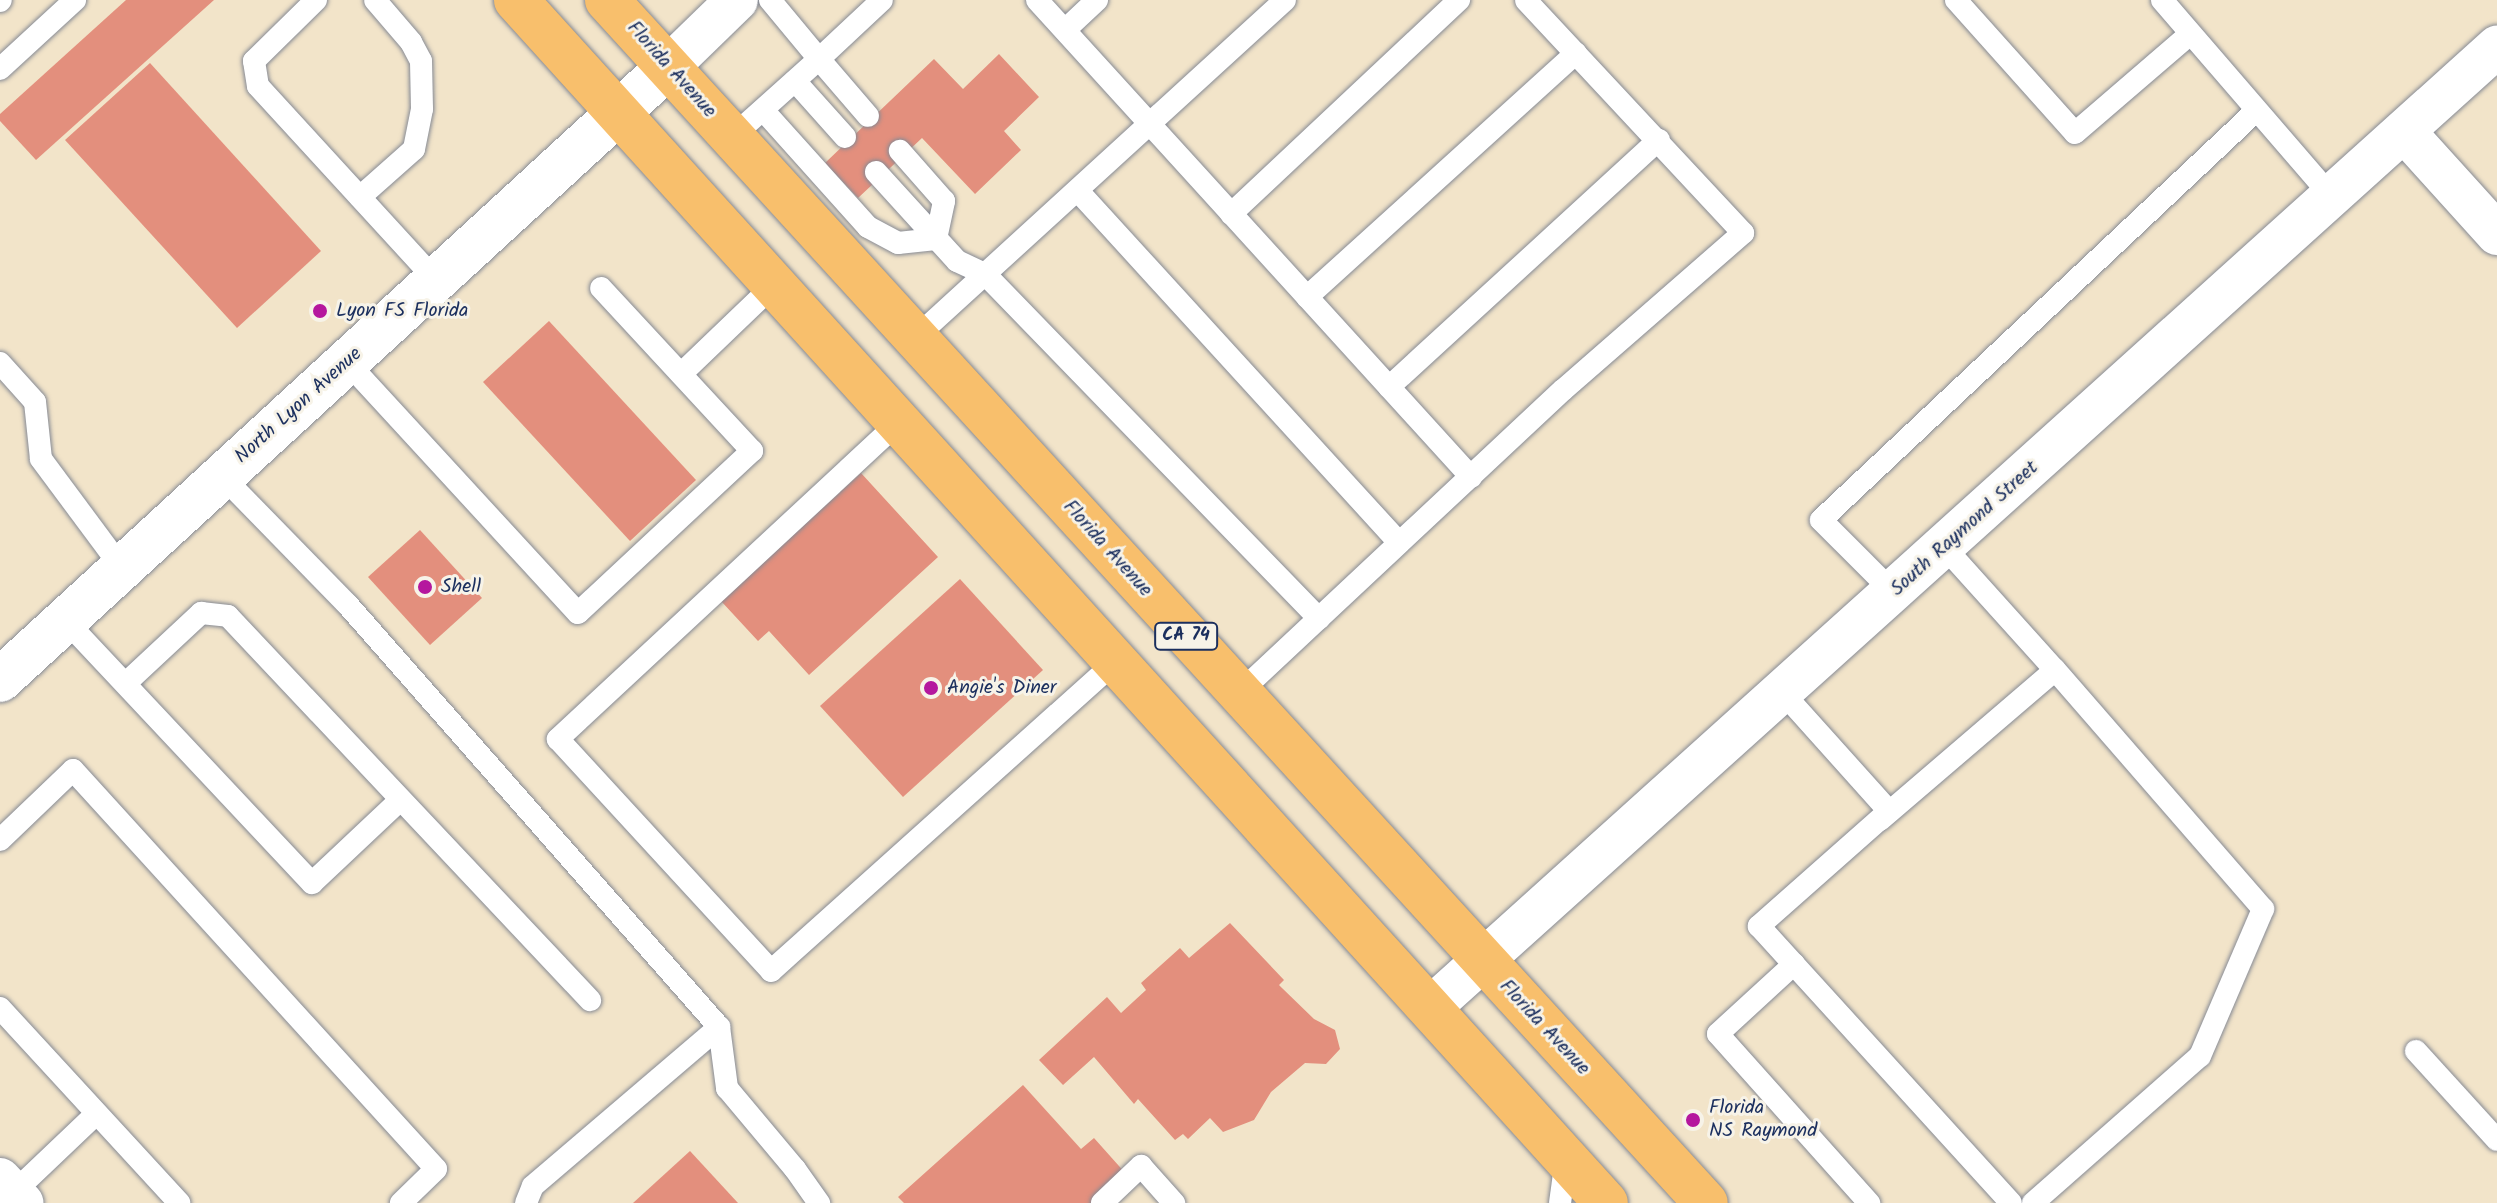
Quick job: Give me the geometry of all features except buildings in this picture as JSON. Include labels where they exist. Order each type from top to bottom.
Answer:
[{"type":"main road","points":[[516,0],[1606,1203]]},
{"type":"main road","name":"Florida Avenue","points":[[607,0],[668,67],[748,124],[915,338],[1706,1203]]},
{"type":"street","points":[[668,67],[737,0]]},
{"type":"street","name":"South Raymond Street","points":[[1431,1007],[1945,548],[2497,47]]},
{"type":"street","name":"North Lyon Avenue","points":[[0,680],[668,67]]},
{"type":"street","points":[[2404,131],[2497,234]]},
{"type":"lane","points":[[0,69],[75,0]]},
{"type":"lane","points":[[316,0],[254,61],[258,86],[436,280]]},
{"type":"lane","points":[[360,197],[414,149],[422,109],[421,61],[411,42],[375,0]]},
{"type":"lane","points":[[770,0],[868,116]]},
{"type":"lane","points":[[882,0],[748,124],[868,227],[898,243],[936,239]]},
{"type":"lane","points":[[1037,0],[1471,477]]},
{"type":"lane","points":[[1065,30],[1097,0]]},
{"type":"lane","points":[[915,338],[1285,0]]},
{"type":"lane","points":[[1231,214],[1459,0]]},
{"type":"lane","points":[[1239,693],[1563,390],[1743,233],[1526,0]]},
{"type":"lane","points":[[1956,0],[2075,133],[2190,34]]},
{"type":"lane","points":[[2162,0],[2332,197]]},
{"type":"lane","points":[[1307,297],[1576,53]]},
{"type":"lane","points":[[795,81],[845,137]]},
{"type":"lane","points":[[1894,593],[1821,520],[2257,110]]},
{"type":"lane","points":[[1389,387],[1659,140]]},
{"type":"lane","points":[[900,151],[944,201],[936,239]]},
{"type":"lane","points":[[876,172],[957,261],[985,274],[1319,619]]},
{"type":"lane","points":[[1078,191],[1399,542]]},
{"type":"lane","points":[[681,374],[775,284]]},
{"type":"lane","points":[[347,362],[578,613],[752,451],[601,288]]},
{"type":"lane","points":[[0,363],[35,402],[41,459],[122,568]]},
{"type":"lane","points":[[899,422],[558,739],[771,971],[1116,661]]},
{"type":"lane","points":[[222,476],[347,604],[719,1027],[727,1088],[795,1169],[819,1203]]},
{"type":"lane","points":[[1945,548],[2263,909],[2200,1056],[2033,1203]]},
{"type":"lane","points":[[126,683],[201,613],[228,616],[399,801],[590,1000]]},
{"type":"lane","points":[[65,620],[312,883],[399,801]]},
{"type":"lane","points":[[1868,830],[2055,670]]},
{"type":"lane","points":[[1783,693],[1889,811],[1759,926],[2011,1203]]},
{"type":"lane","points":[[0,840],[73,770],[436,1169],[401,1203]]},
{"type":"lane","points":[[1794,964],[1718,1034],[1869,1203]]},
{"type":"lane","points":[[0,1008],[179,1203]]},
{"type":"lane","points":[[511,1203],[530,1194],[719,1027]]},
{"type":"lane","points":[[2416,1051],[2497,1140]]},
{"type":"lane","points":[[12,1192],[96,1114]]},
{"type":"lane","points":[[1560,1203],[1566,1158]]},
{"type":"lane","points":[[1102,1203],[1141,1166],[1174,1203]]},
{"type":"place","name":"Lyon FS Florida","points":[[320,311]]},
{"type":"place","name":"Shell","points":[[425,587]]},
{"type":"place","name":"Angie's Diner","points":[[931,688]]},
{"type":"place","name":"Florida NS Raymond","points":[[1693,1120]]}]
